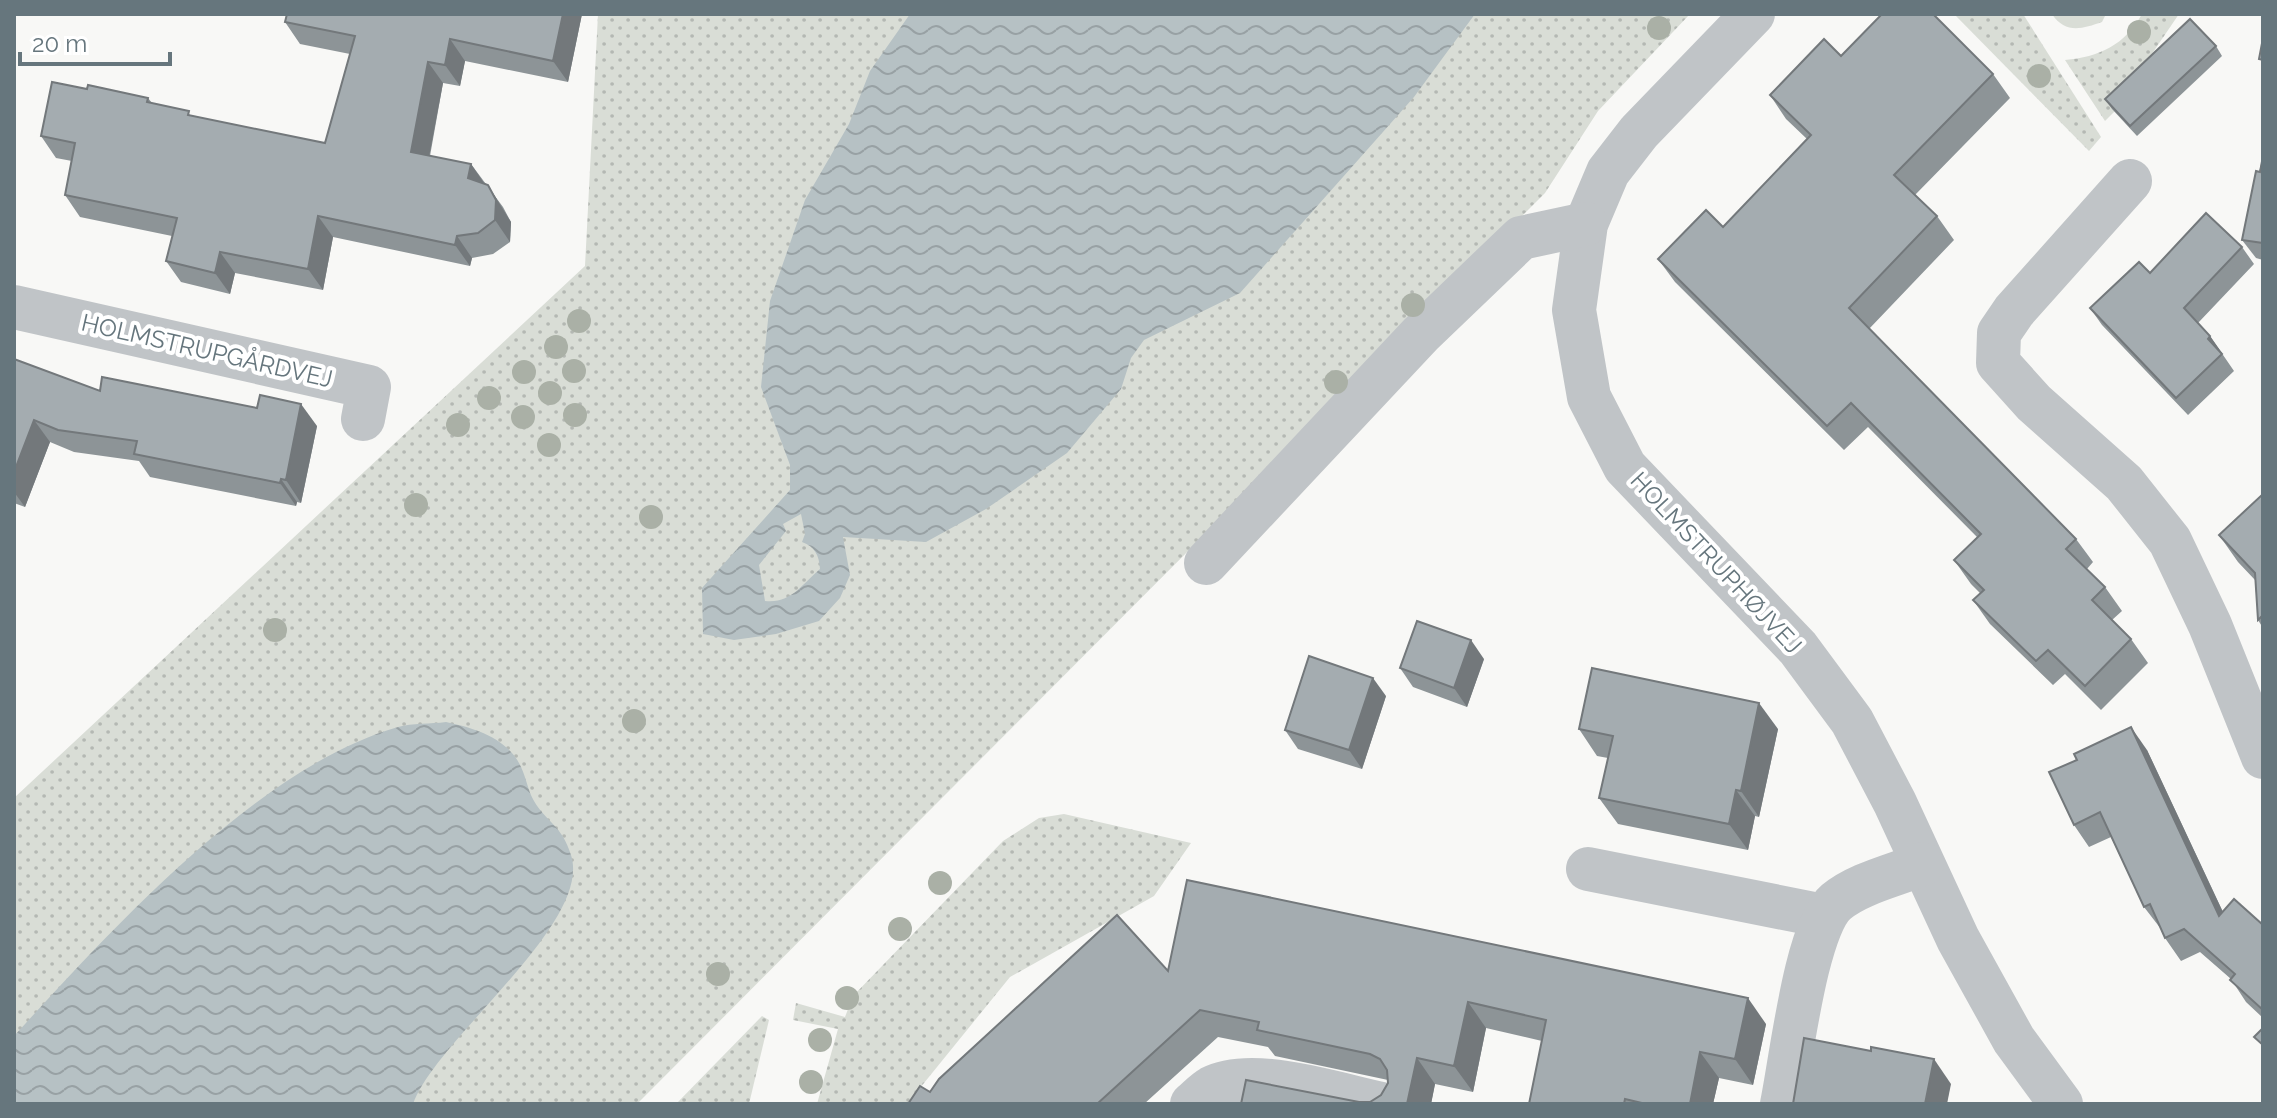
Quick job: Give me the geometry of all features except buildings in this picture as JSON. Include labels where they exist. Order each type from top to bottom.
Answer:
[{"type":"street","name":"HOLMSTRUPHØJVEJ","points":[[1753,14],[1639,132],[1608,172],[1586,224],[1574,310],[1589,397],[1625,467],[1798,648],[1852,721],[2014,1040],[2061,1104]]},
{"type":"street","points":[[2130,181],[2006,322],[1999,333],[1998,363],[2034,403],[2124,483],[2170,541],[2210,625],[2246,723],[2263,757]]},
{"type":"street","points":[[1206,563],[1421,334],[1521,238],[1586,224]]},
{"type":"street","name":"HOLMSTRUPGÅRDVEJ","points":[[14,307],[369,387],[363,419]]},
{"type":"street","points":[[1782,1104],[1810,961],[1824,916],[1837,901],[1922,864]]},
{"type":"street","points":[[1588,869],[1824,916]]},
{"type":"street","points":[[1192,1104],[1211,1088],[1234,1082],[1268,1082],[1382,1104]]},
{"type":"green space","points":[[598,14],[1690,14],[1598,111],[1545,193],[637,1104],[14,1104],[14,798],[585,266]]},
{"type":"green space","points":[[1954,14],[2023,14],[2101,137],[2089,151]]},
{"type":"green space","points":[[2052,14],[2106,14],[2102,22],[2074,28],[2062,25]]},
{"type":"green space","points":[[2142,14],[2179,14],[2130,86],[2132,94],[2105,121],[2065,60],[2110,48],[2128,34]]},
{"type":"green space","points":[[1064,814],[1191,843],[1154,896],[1010,977],[907,1104],[817,1104],[838,1029],[793,1020],[796,1003],[845,1017],[853,996],[1003,841],[1039,818]]},
{"type":"green space","points":[[762,1016],[769,1020],[749,1104],[676,1104]]},
{"type":"water","points":[[910,14],[1475,14],[1414,97],[1240,293],[1144,340],[1131,358],[1121,389],[1067,453],[986,509],[926,542],[843,537],[850,575],[840,598],[819,621],[776,634],[734,640],[703,634],[702,588],[790,490],[790,465],[761,387],[770,301],[805,200],[849,124],[870,71]],"holes":[[[801,514],[805,534],[802,542],[816,552],[820,569],[789,596],[765,601],[759,565],[786,531],[783,524]]]},
{"type":"water","points":[[446,722],[489,736],[515,757],[534,801],[559,830],[567,845],[571,855],[571,883],[559,913],[537,947],[450,1047],[427,1077],[413,1104],[14,1104],[14,1036],[95,949],[190,857],[292,777],[345,747],[398,727]]}]
